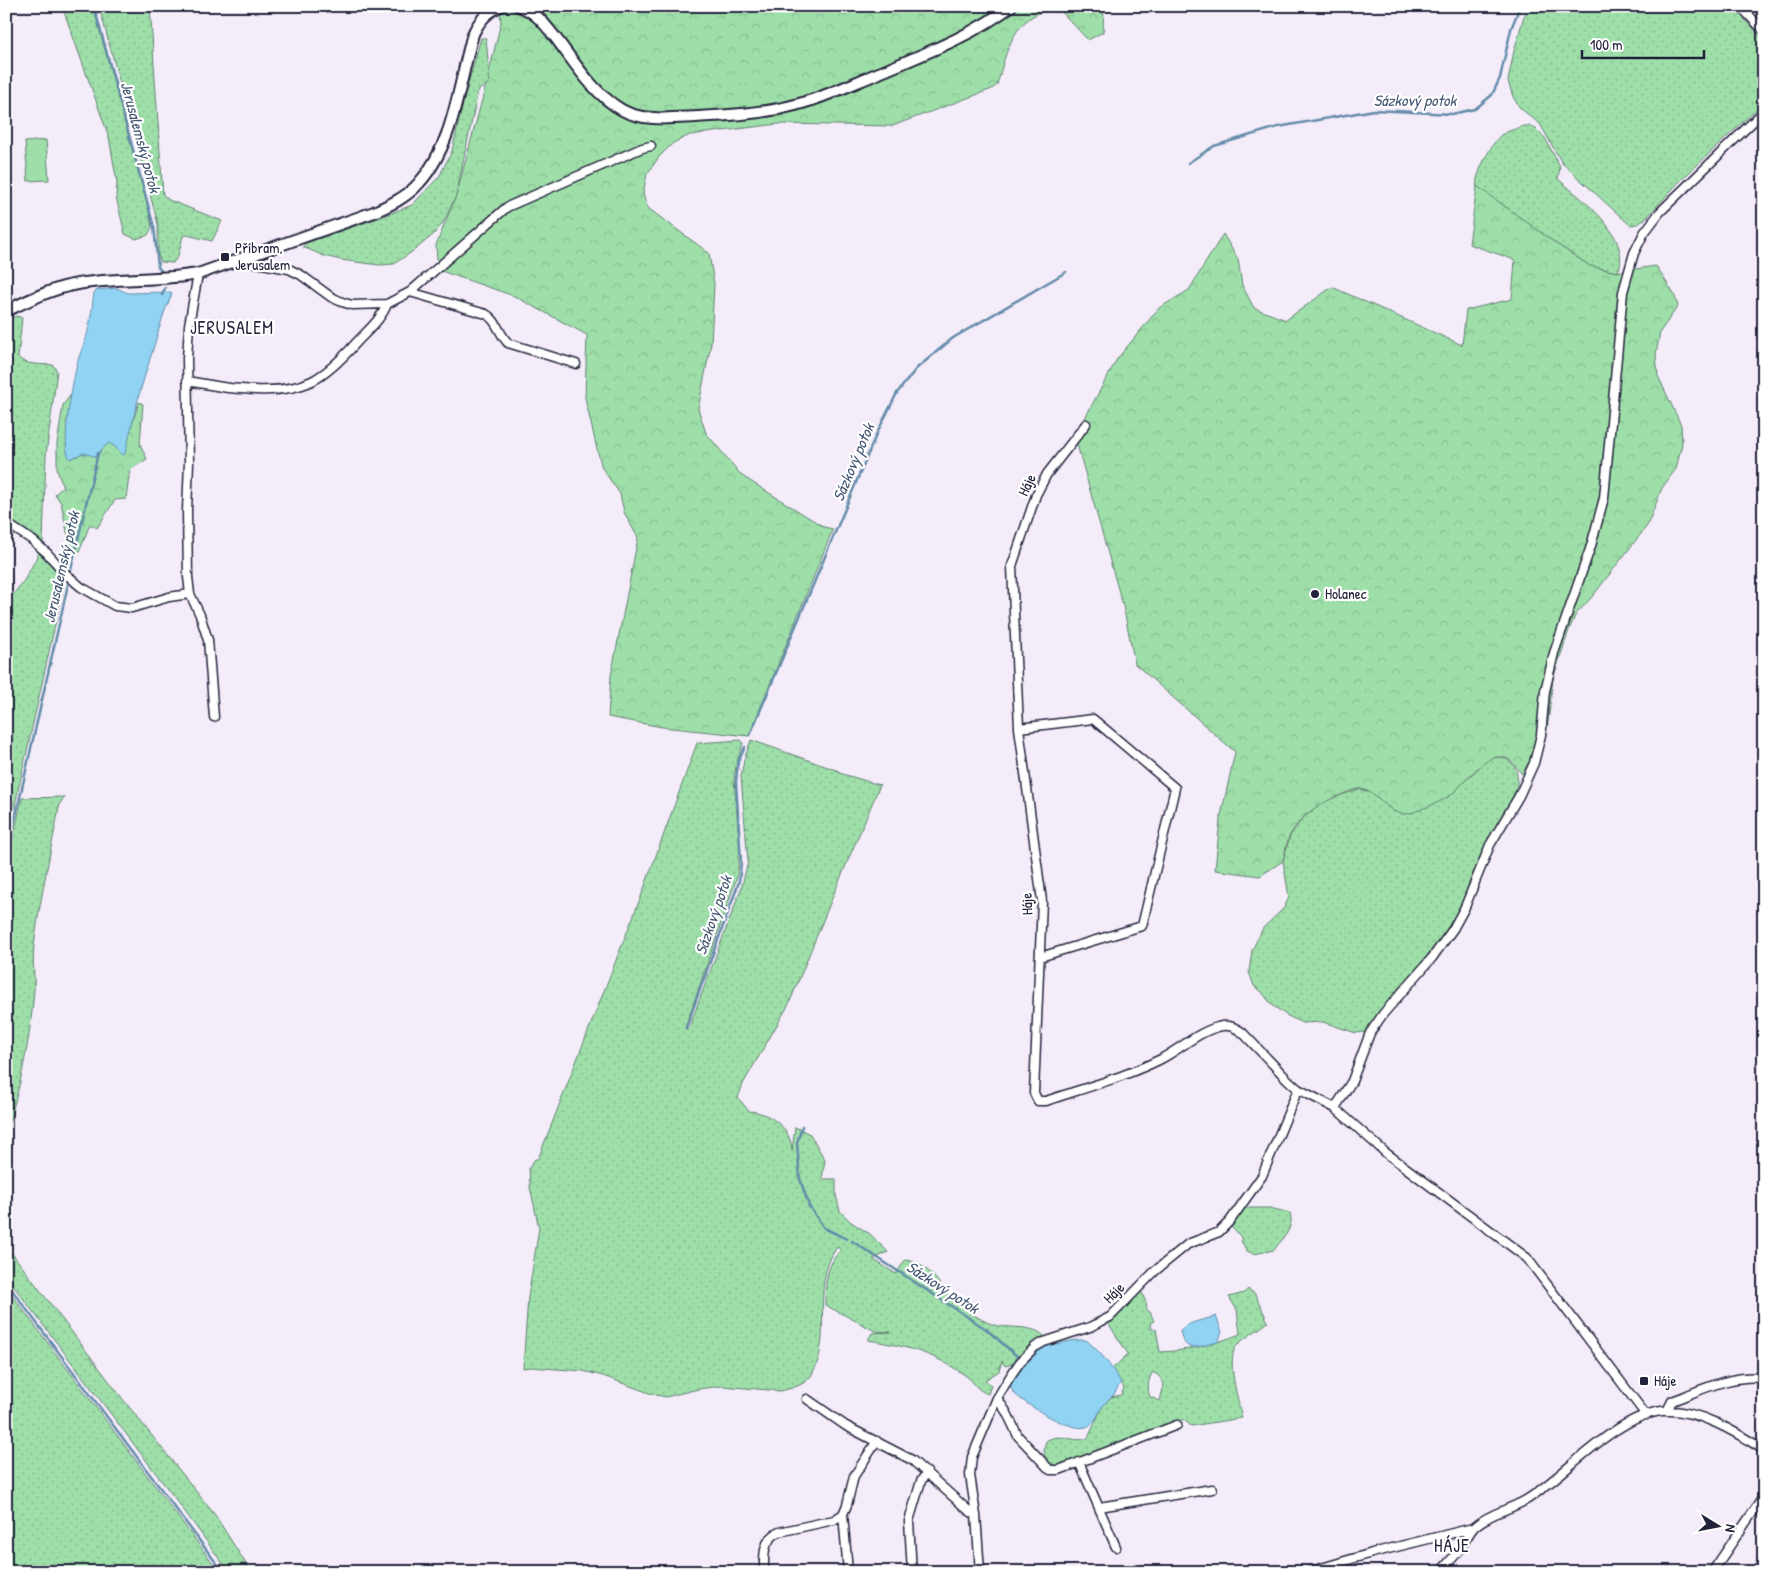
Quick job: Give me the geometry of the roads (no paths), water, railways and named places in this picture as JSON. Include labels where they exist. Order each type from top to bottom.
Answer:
[{"type":"street","points":[[6,311],[60,288],[78,284],[134,278],[169,278],[198,274],[390,205],[417,185],[428,172],[442,146],[453,114],[476,28],[484,16],[501,6]]},
{"type":"street","points":[[519,6],[532,12],[544,23],[581,71],[609,101],[622,111],[667,119],[762,111],[813,100],[938,48],[979,27],[1011,6]]},
{"type":"street","points":[[1740,6],[1764,31]]},
{"type":"street","points":[[1335,1108],[1352,1081],[1370,1033],[1383,1014],[1432,958],[1453,929],[1465,907],[1490,845],[1519,796],[1534,763],[1541,735],[1545,691],[1554,653],[1591,546],[1604,498],[1622,292],[1634,253],[1644,234],[1660,212],[1764,111]]},
{"type":"street","points":[[240,260],[289,269],[301,275],[331,297],[342,302],[364,306],[387,304],[410,292],[507,207],[642,148],[651,146]]},
{"type":"street","points":[[198,274],[187,341],[189,462],[187,542],[190,594],[200,615],[208,640],[214,717]]},
{"type":"street","points":[[410,292],[491,316],[503,338],[508,343],[576,364]]},
{"type":"street","points":[[188,382],[268,390],[292,389],[308,384],[324,374],[344,357],[383,314],[387,304]]},
{"type":"street","name":"Háje","points":[[1086,424],[1048,474],[1036,495],[1012,566],[1019,728],[1042,901],[1034,1093],[1038,1101],[1046,1101],[1130,1072],[1162,1058],[1210,1030],[1228,1026],[1235,1027],[1298,1089],[1335,1108],[1386,1153],[1527,1258],[1646,1415]]},
{"type":"street","points":[[6,523],[32,540],[69,577],[96,596],[115,606],[127,608],[140,606],[169,597],[190,594]]},
{"type":"street","points":[[1019,728],[1093,719],[1175,788],[1142,926],[1040,958]]},
{"type":"street","name":"Háje","points":[[980,1572],[976,1515],[970,1476],[972,1457],[997,1398],[1020,1362],[1035,1347],[1044,1342],[1090,1327],[1110,1317],[1155,1271],[1188,1244],[1219,1232],[1230,1221],[1262,1176],[1298,1089]]},
{"type":"street","points":[[1667,1411],[1672,1401],[1729,1380],[1746,1377],[1764,1378]]},
{"type":"street","points":[[997,1398],[1007,1412],[1018,1436],[1050,1470],[1059,1470],[1177,1425]]},
{"type":"street","points":[[807,1399],[846,1426],[907,1457],[976,1515]]},
{"type":"street","points":[[1440,1572],[1460,1548],[1473,1528],[1486,1518],[1525,1500],[1597,1444],[1632,1421],[1646,1415],[1667,1411],[1694,1416],[1714,1422],[1746,1438],[1764,1450]]},
{"type":"street","points":[[848,1572],[843,1514],[854,1476],[877,1441]]},
{"type":"street","points":[[1079,1462],[1116,1547]]},
{"type":"street","points":[[912,1572],[909,1521],[921,1480],[926,1472]]},
{"type":"street","points":[[1099,1507],[1212,1489]]},
{"type":"street","points":[[1712,1572],[1764,1496]]},
{"type":"street","points":[[764,1572],[766,1545],[778,1532],[834,1520],[843,1514]]},
{"type":"street","points":[[1308,1572],[1372,1553],[1473,1528]]},
{"type":"water","points":[[116,288],[128,293],[171,292],[172,294],[164,313],[139,395],[125,454],[122,455],[109,443],[97,457],[83,453],[70,459],[66,440],[68,410],[79,357],[89,326],[94,293],[97,290]]},
{"type":"water","points":[[1216,1316],[1222,1332],[1218,1342],[1199,1347],[1189,1346],[1185,1343],[1180,1330],[1193,1323]]},
{"type":"water","points":[[1086,1340],[1092,1345],[1121,1382],[1094,1421],[1089,1426],[1079,1428],[1060,1422],[1039,1411],[1015,1394],[1010,1385],[1023,1361],[1049,1345]]},
{"type":"waterway","name":"Jerusalemský potok","points":[[94,6],[154,227],[158,267],[163,273]]},
{"type":"waterway","name":"Sázkový potok","points":[[1188,163],[1214,146],[1278,127],[1374,110],[1452,114],[1475,109],[1492,95],[1500,78],[1511,29],[1520,6]]},
{"type":"waterway","name":"Sázkový potok","points":[[750,735],[876,435],[897,393],[916,369],[953,338],[1066,272]]},
{"type":"waterway","name":"Jerusalemský potok","points":[[162,295],[165,288]]},
{"type":"waterway","name":"Jerusalemský potok","points":[[70,574],[98,453]]},
{"type":"waterway","name":"Jerusalemský potok","points":[[6,859],[69,580]]},
{"type":"waterway","name":"Sázkový potok","points":[[686,1028],[739,882],[741,862],[736,782],[738,762],[745,747]]},
{"type":"waterway","name":"Sázkový potok","points":[[802,1126],[797,1143],[800,1179],[809,1206],[824,1228],[847,1239]]},
{"type":"waterway","name":"Sázkový potok","points":[[852,1241],[986,1329],[1018,1357]]},
{"type":"waterway","points":[[6,1282],[223,1572]]},
{"type":"place","name":"Příbram, Jerusalem","points":[[225,257]]},
{"type":"place","name":"Holanec","points":[[1315,594]]},
{"type":"place","name":"Háje","points":[[1644,1381]]},
{"type":"district","name":"JERUSALEM","points":[[232,328]]},
{"type":"district","name":"HÁJE","points":[[1452,1546]]}]
